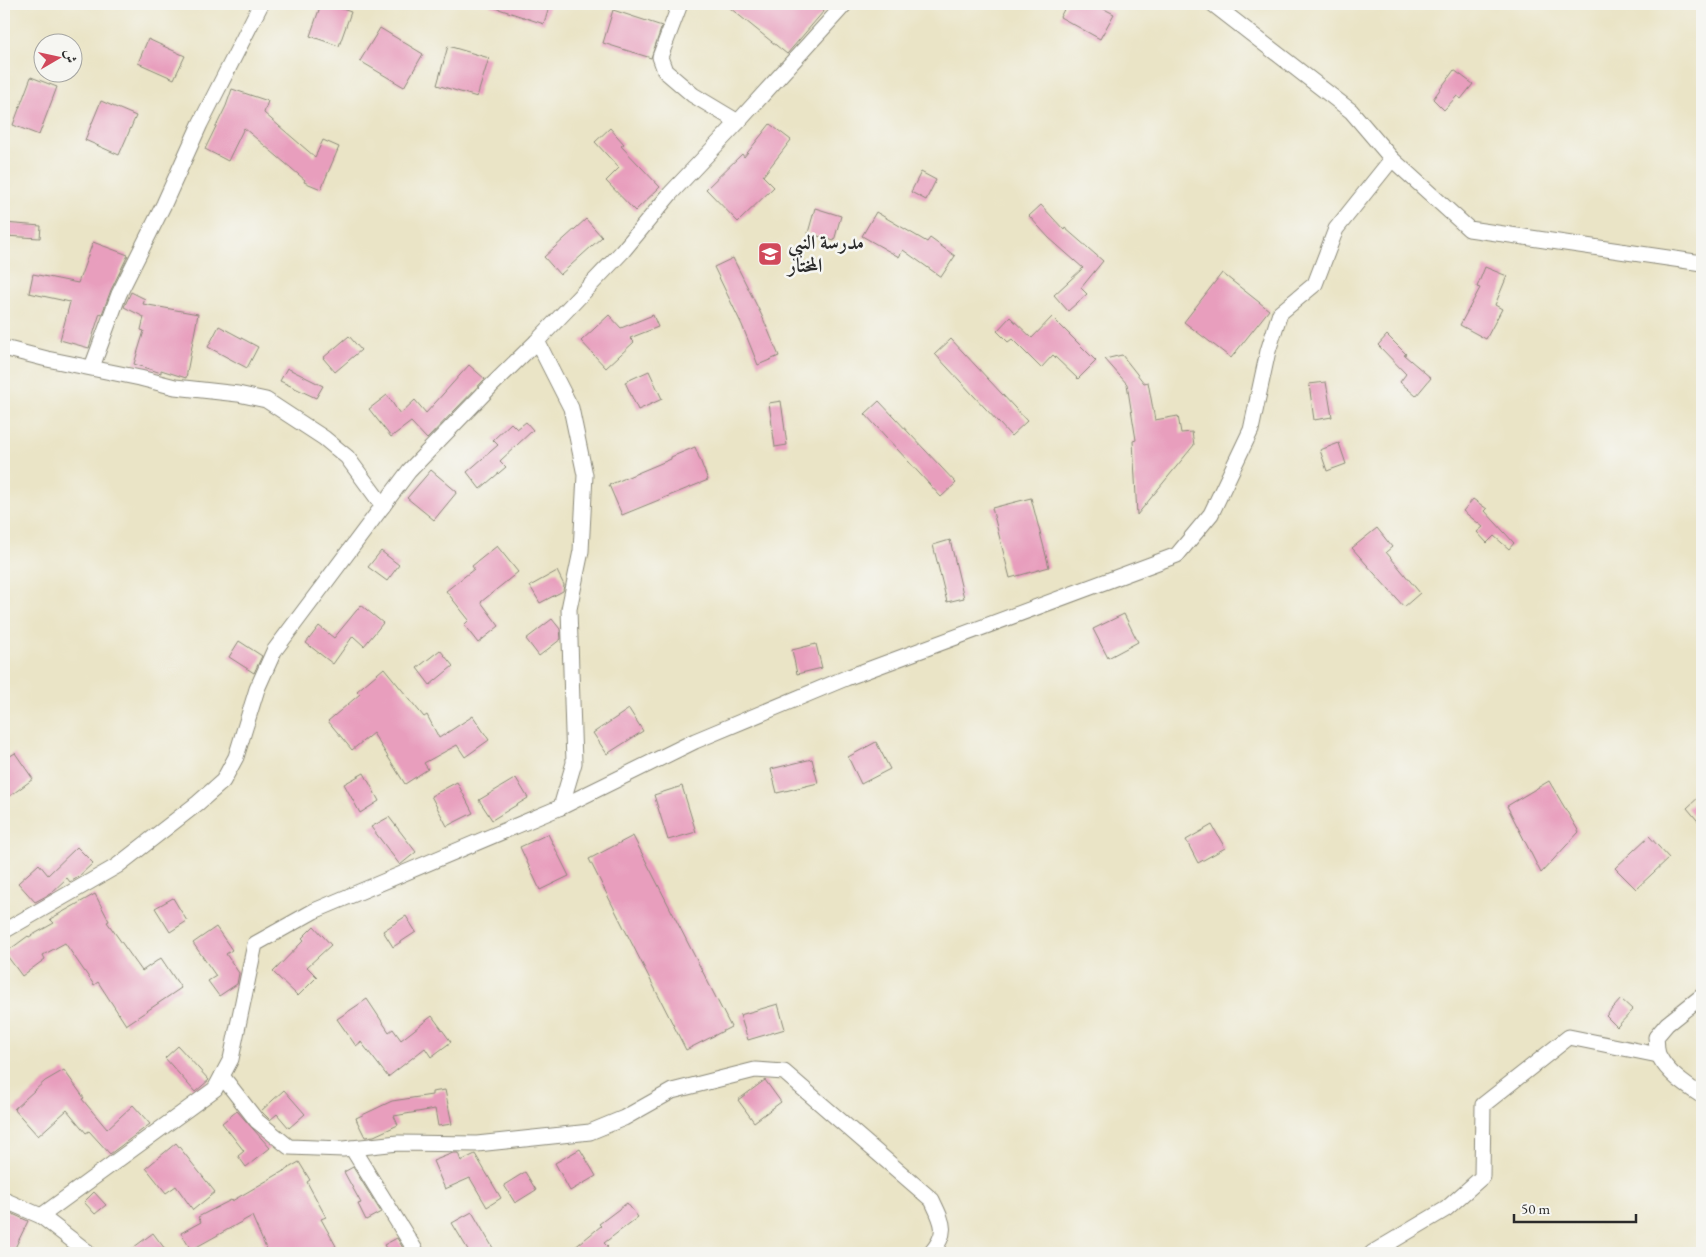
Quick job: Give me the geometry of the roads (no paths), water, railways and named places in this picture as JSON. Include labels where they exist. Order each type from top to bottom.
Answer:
[{"type":"street","points":[[92,367],[119,294],[164,204],[200,124],[261,4]]},
{"type":"street","points":[[680,4],[660,57],[665,72],[694,95],[738,122]]},
{"type":"street","points":[[4,931],[117,866],[198,803],[223,780],[236,757],[256,689],[274,651],[409,472],[622,252],[670,194],[738,122],[844,4]]},
{"type":"street","points":[[1213,4],[1351,111],[1392,159],[1469,229],[1647,254],[1702,264]]},
{"type":"street","points":[[41,1216],[215,1089],[231,1059],[255,944],[314,911],[561,807],[695,741],[846,678],[1177,555],[1210,514],[1251,430],[1268,351],[1280,313],[1315,284],[1336,229],[1392,159]]},
{"type":"street","points":[[537,341],[571,408],[585,476],[581,551],[569,609],[574,763],[561,807]]},
{"type":"street","points":[[4,348],[175,387],[238,394],[266,400],[324,438],[347,457],[383,506]]},
{"type":"street","points":[[1702,996],[1667,1024],[1656,1037],[1658,1055],[1670,1071],[1702,1096]]},
{"type":"street","points":[[1372,1253],[1446,1209],[1482,1177],[1483,1105],[1569,1037],[1658,1055]]},
{"type":"street","points":[[222,1076],[257,1121],[289,1147],[343,1149],[398,1143],[477,1144],[590,1132],[624,1118],[672,1091],[755,1070],[784,1072],[932,1200],[943,1224],[940,1242],[931,1253]]},
{"type":"street","points":[[352,1148],[418,1253]]},
{"type":"street","points":[[4,1200],[41,1216],[87,1253]]},
{"type":"place","name":"مدرسة النبي المختار","points":[[770,254]]}]
